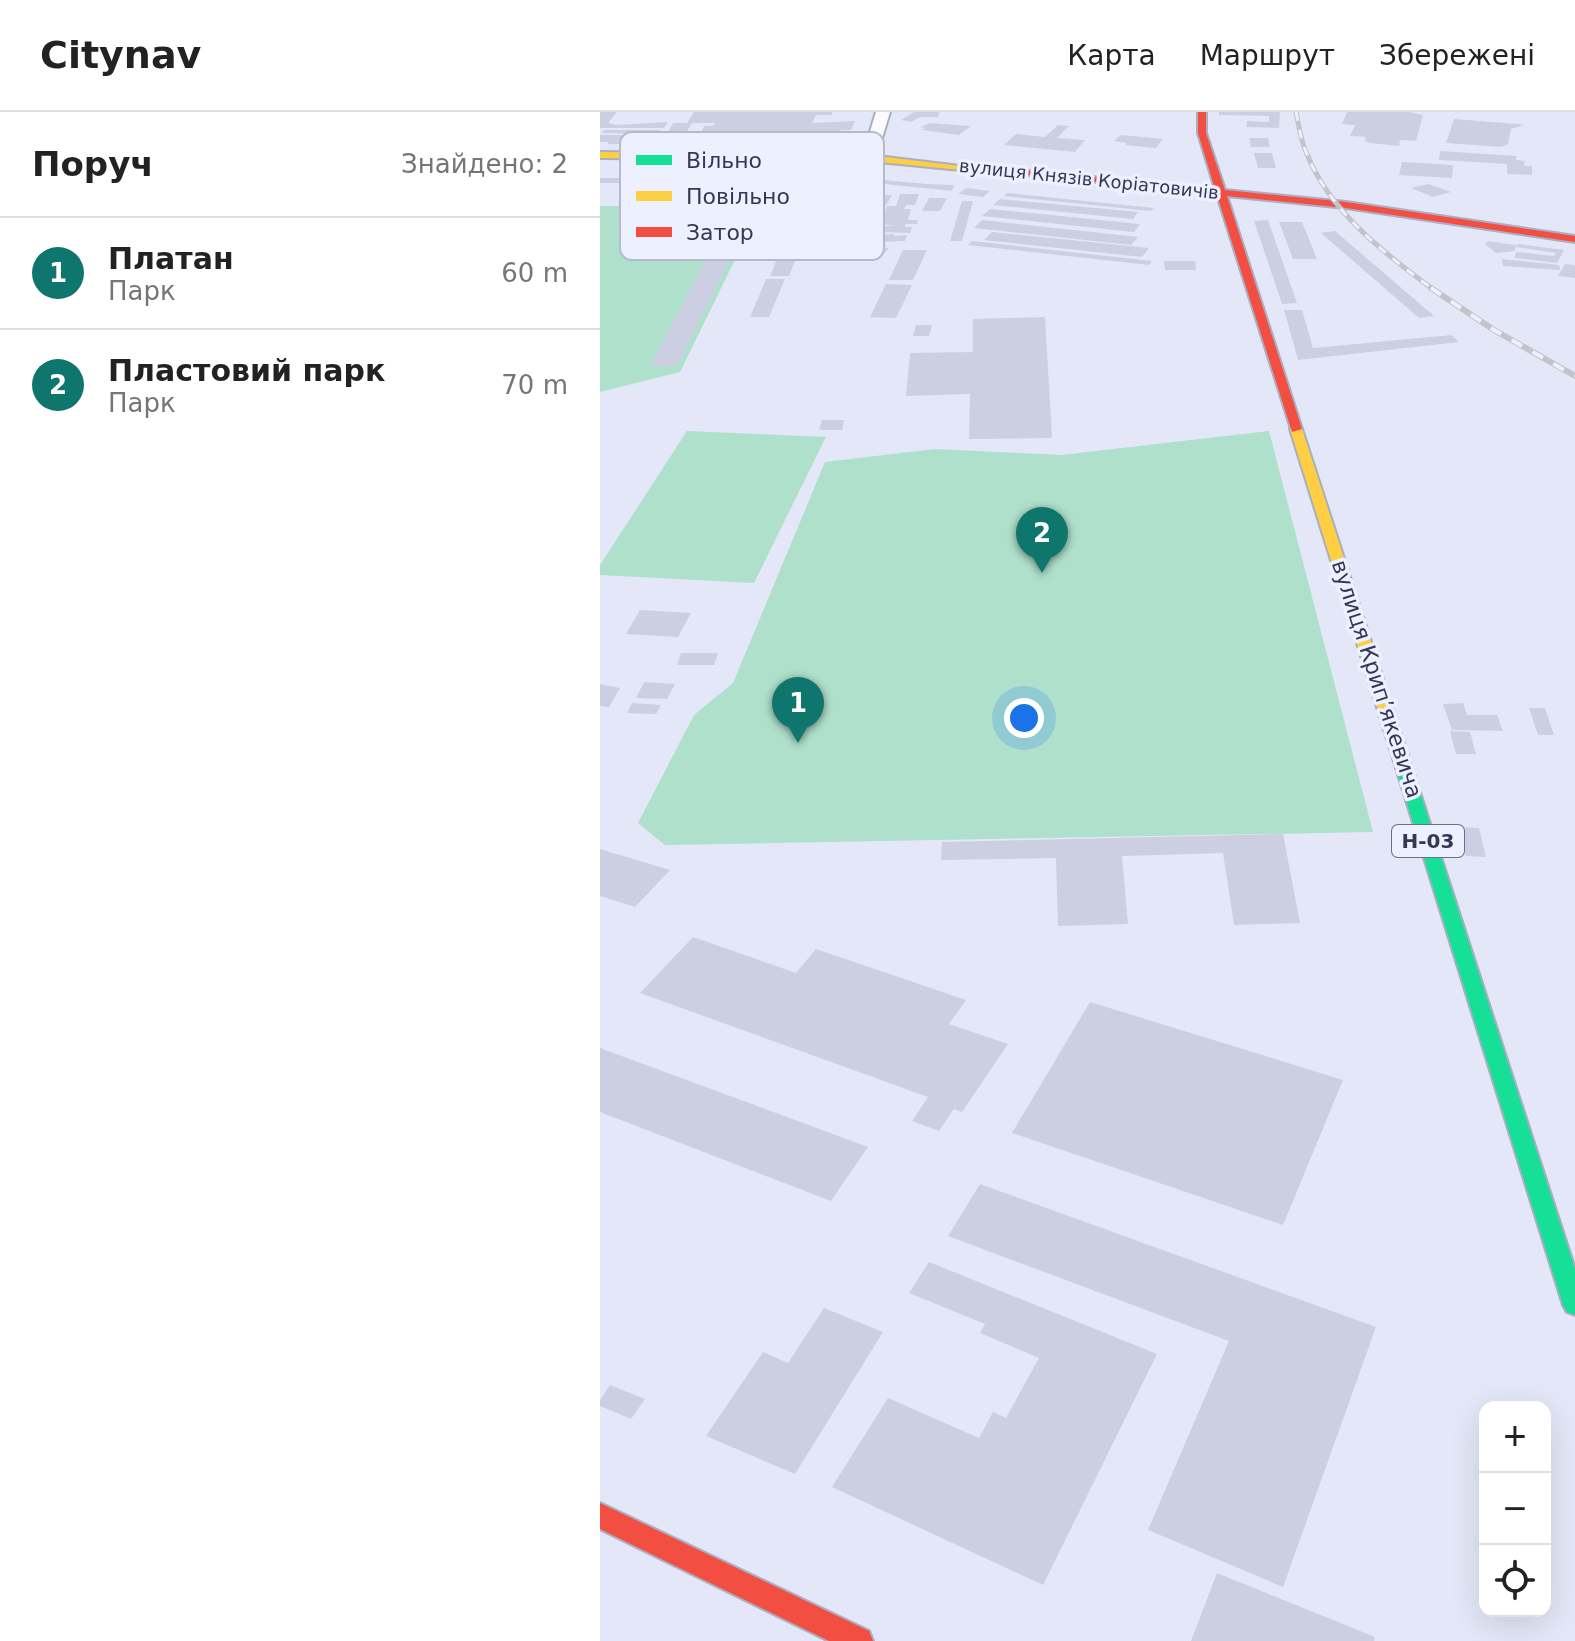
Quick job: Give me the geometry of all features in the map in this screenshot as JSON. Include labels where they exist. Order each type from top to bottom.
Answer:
[{"type":"main road","name":"Н-03","points":[[1202,112],[1202,133],[1220,192]]},
{"type":"main road","name":"вулиця Князів Коріатовичів","points":[[600,155],[620,155]]},
{"type":"main road","name":"вулиця Князів Коріатовичів","points":[[884,159],[1346,205],[1575,239]]},
{"type":"main road","name":"вулиця Крипʼякевича","points":[[1220,192],[1575,1305]]},
{"type":"main road","points":[[600,1516],[859,1641]]},
{"type":"street","points":[[877,132],[883,112]]},
{"type":"green space","points":[[600,206],[620,206],[620,260],[735,260],[680,372],[600,392]]},
{"type":"green space","points":[[687,431],[826,437],[754,583],[600,575],[600,565]]},
{"type":"green space","points":[[1269,431],[1373,832],[665,845],[638,823],[694,715],[733,683],[825,462],[935,449],[1061,455]]},
{"type":"building","points":[[600,112],[617,112],[608,123],[616,125],[668,122],[664,128],[600,128]]},
{"type":"building","points":[[694,112],[833,112],[831,115],[816,115],[812,123],[855,121],[851,130],[840,132],[701,132],[704,126],[715,123],[692,123],[687,131],[669,131],[673,123],[687,123]]},
{"type":"building","points":[[914,112],[939,112],[938,117],[920,117],[911,122],[901,120]]},
{"type":"building","points":[[1219,112],[1280,112],[1279,128],[1246,127],[1247,121],[1269,122],[1269,116],[1219,115]]},
{"type":"building","points":[[1347,112],[1409,112],[1423,115],[1416,141],[1400,140],[1399,146],[1370,143],[1365,141],[1366,137],[1350,136],[1355,125],[1342,124]]},
{"type":"building","points":[[1454,119],[1524,125],[1511,129],[1508,144],[1501,147],[1446,143]]},
{"type":"building","points":[[930,123],[971,126],[959,135],[922,130],[925,128],[921,127]]},
{"type":"building","points":[[1058,125],[1069,126],[1057,138],[1085,140],[1075,152],[1004,145],[1016,134],[1045,137]]},
{"type":"building","points":[[604,130],[660,130],[658,132],[602,133]]},
{"type":"building","points":[[600,135],[620,135],[620,144],[600,142]]},
{"type":"building","points":[[1121,135],[1163,139],[1156,148],[1114,141]]},
{"type":"building","points":[[1249,138],[1268,138],[1270,147],[1251,147]]},
{"type":"building","points":[[1440,151],[1517,156],[1516,160],[1525,161],[1524,166],[1532,166],[1532,175],[1507,174],[1507,164],[1439,160]]},
{"type":"building","points":[[1254,153],[1272,153],[1276,168],[1258,168]]},
{"type":"building","points":[[1402,162],[1453,165],[1452,178],[1399,175]]},
{"type":"building","points":[[600,178],[620,178],[620,183],[600,183]]},
{"type":"building","points":[[884,180],[954,185],[952,191],[884,184]]},
{"type":"building","points":[[1428,184],[1451,192],[1433,197],[1411,188]]},
{"type":"building","points":[[966,188],[990,191],[983,197],[958,194]]},
{"type":"building","points":[[1007,193],[1154,208],[1151,211],[1004,196]]},
{"type":"building","points":[[900,194],[919,194],[915,205],[906,205],[904,209],[911,209],[908,220],[918,220],[917,224],[906,224],[905,227],[912,227],[910,233],[884,232],[884,226],[895,226],[884,224],[887,206],[896,206]]},
{"type":"building","points":[[884,195],[892,195],[885,207]]},
{"type":"building","points":[[929,198],[947,198],[940,211],[922,211]]},
{"type":"building","points":[[1000,199],[1138,212],[1133,219],[993,205]]},
{"type":"building","points":[[962,201],[973,201],[962,241],[950,241]]},
{"type":"building","points":[[990,209],[1140,224],[1134,232],[982,216]]},
{"type":"building","points":[[982,220],[1138,237],[1131,245],[974,228]]},
{"type":"building","points":[[1268,220],[1297,303],[1282,304],[1254,221]]},
{"type":"building","points":[[1279,222],[1302,222],[1317,259],[1293,259]]},
{"type":"building","points":[[1335,231],[1434,316],[1419,318],[1321,233]]},
{"type":"building","points":[[992,232],[1149,248],[1142,257],[984,240]]},
{"type":"building","points":[[884,235],[907,235],[905,241],[884,242]]},
{"type":"building","points":[[972,241],[1152,261],[1149,265],[968,245]]},
{"type":"building","points":[[1488,241],[1516,245],[1515,251],[1496,253],[1485,244]]},
{"type":"building","points":[[1518,244],[1564,250],[1557,263],[1515,258],[1516,252],[1554,256],[1556,253],[1516,247]]},
{"type":"building","points":[[903,250],[927,250],[913,280],[889,280]]},
{"type":"building","points":[[1502,259],[1559,265],[1560,270],[1503,266]]},
{"type":"building","points":[[706,260],[730,260],[677,366],[650,366]]},
{"type":"building","points":[[777,260],[795,260],[789,276],[770,276]]},
{"type":"building","points":[[1164,261],[1195,261],[1196,270],[1165,270]]},
{"type":"building","points":[[1565,264],[1575,265],[1575,278],[1558,276]]},
{"type":"building","points":[[766,279],[785,279],[769,317],[750,317]]},
{"type":"building","points":[[886,284],[912,285],[896,318],[870,317]]},
{"type":"building","points":[[1284,310],[1302,310],[1313,348],[1452,335],[1459,342],[1298,360]]},
{"type":"building","points":[[1045,317],[1052,438],[969,439],[970,394],[906,396],[910,353],[973,352],[973,319]]},
{"type":"building","points":[[916,325],[932,325],[929,336],[913,336]]},
{"type":"building","points":[[822,420],[844,420],[842,430],[819,430]]},
{"type":"building","points":[[640,610],[691,613],[678,637],[626,634]]},
{"type":"building","points":[[681,653],[718,653],[714,665],[677,665]]},
{"type":"building","points":[[644,682],[675,684],[667,699],[636,698]]},
{"type":"building","points":[[600,684],[620,688],[609,707],[600,706]]},
{"type":"building","points":[[632,703],[661,705],[656,714],[627,713]]},
{"type":"building","points":[[1463,703],[1467,715],[1497,715],[1503,731],[1452,730],[1443,704]]},
{"type":"building","points":[[1529,708],[1545,708],[1554,735],[1538,735]]},
{"type":"building","points":[[1450,731],[1470,732],[1476,754],[1456,754]]},
{"type":"building","points":[[1460,827],[1479,828],[1486,857],[1466,856]]},
{"type":"building","points":[[1283,834],[1300,923],[1234,925],[1223,853],[1122,856],[1128,924],[1058,926],[1056,858],[941,860],[942,842]]},
{"type":"building","points":[[600,849],[670,870],[635,907],[600,896]]},
{"type":"building","points":[[693,937],[796,973],[816,949],[966,1000],[949,1024],[1008,1044],[962,1112],[954,1109],[939,1131],[912,1121],[928,1097],[640,993]]},
{"type":"building","points":[[1090,1002],[1343,1080],[1283,1225],[1012,1133]]},
{"type":"building","points":[[600,1048],[868,1147],[831,1201],[600,1112]]},
{"type":"building","points":[[980,1184],[1376,1327],[1283,1587],[1148,1530],[1229,1341],[948,1236]]},
{"type":"building","points":[[929,1262],[1157,1354],[1043,1585],[832,1487],[888,1398],[979,1438],[993,1412],[1006,1418],[1039,1358],[980,1333],[985,1324],[909,1293]]},
{"type":"building","points":[[824,1308],[883,1332],[795,1474],[706,1436],[763,1352],[788,1363]]},
{"type":"building","points":[[610,1385],[645,1399],[631,1419],[600,1406],[600,1400]]},
{"type":"building","points":[[1217,1573],[1375,1637],[1374,1641],[1191,1641]]},
{"type":"railway","points":[[1296,112],[1305,149],[1330,195],[1378,246],[1434,290]]},
{"type":"railway","points":[[1434,290],[1494,330],[1575,376]]},
{"type":"traffic: fast","points":[[1404,768],[1575,1305]]},
{"type":"traffic: slow","points":[[600,155],[620,155]]},
{"type":"traffic: slow","points":[[884,159],[981,169]]},
{"type":"traffic: slow","points":[[1296,429],[1404,768]]},
{"type":"traffic: jam","points":[[1202,112],[1202,133],[1296,429]]},
{"type":"traffic: jam","points":[[981,169],[1346,205],[1575,239]]},
{"type":"traffic: jam","points":[[600,1516],[859,1641]]},
{"type":"place","name":"Пластовий парк","points":[[1042,573]]},
{"type":"place","name":"Платан","points":[[798,743]]}]
